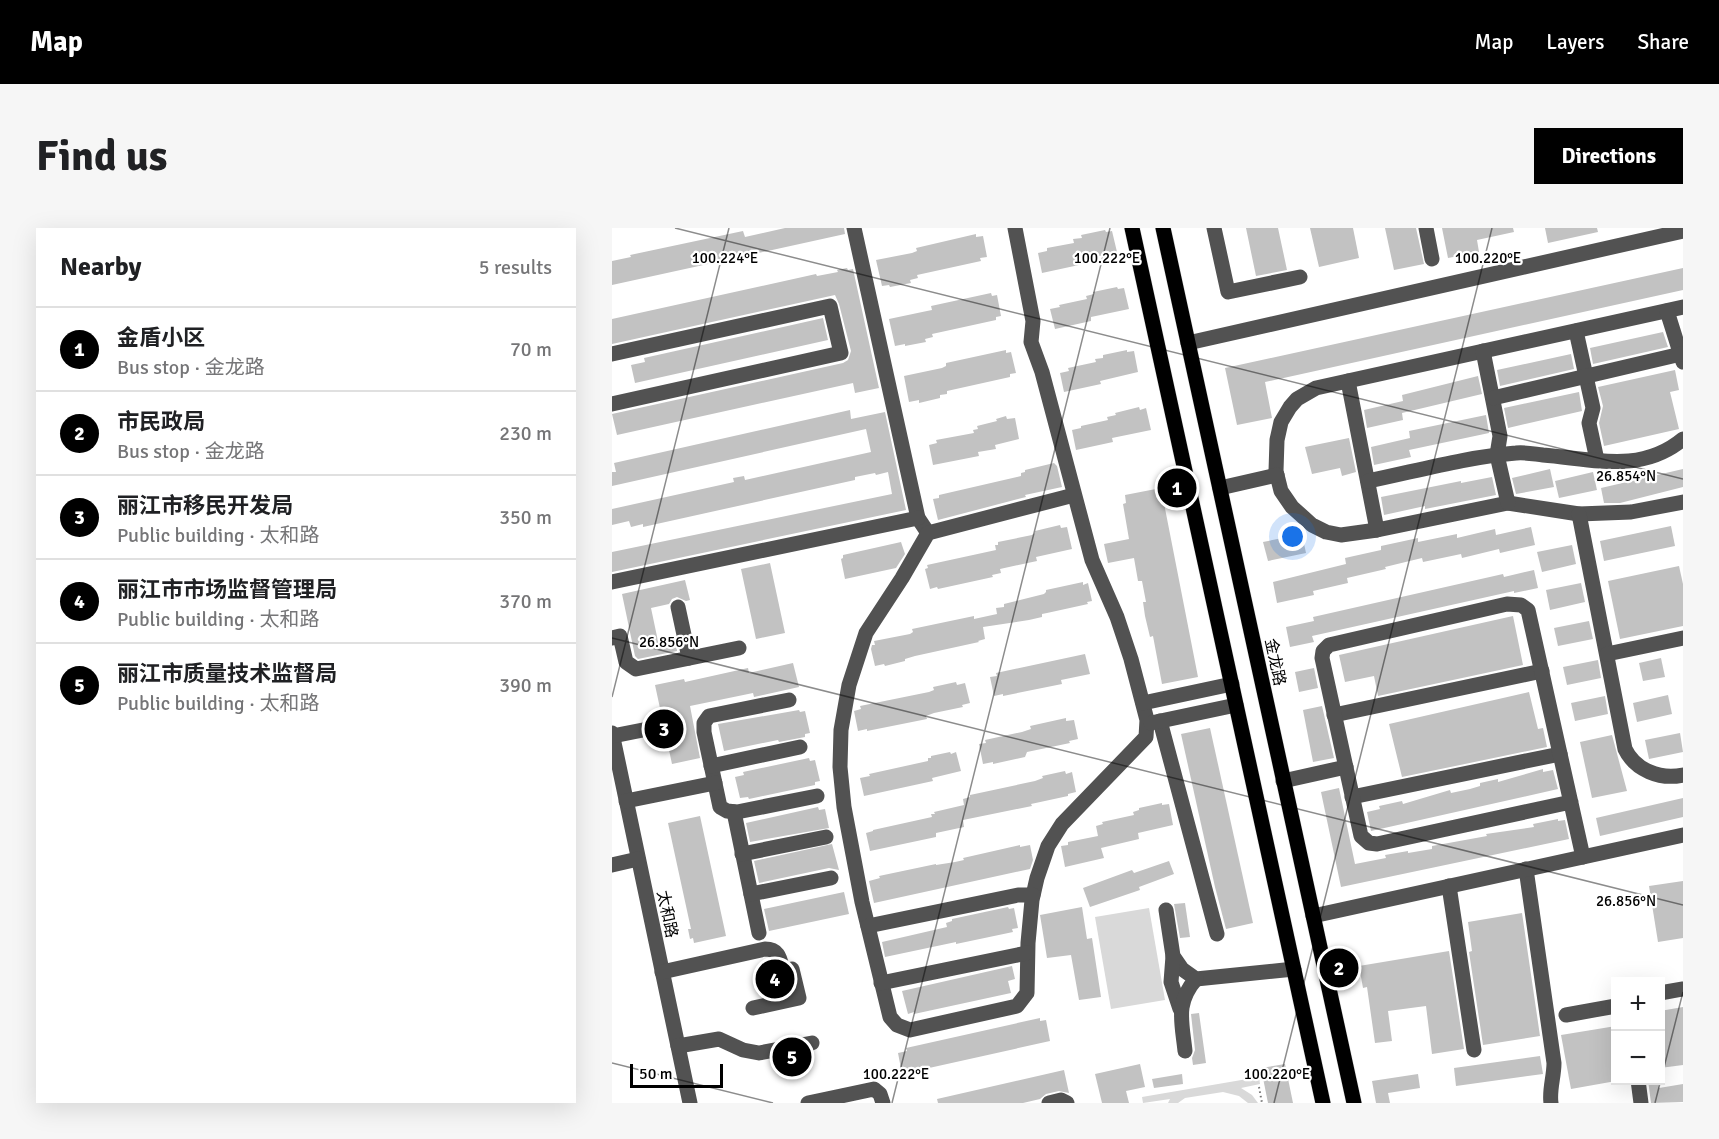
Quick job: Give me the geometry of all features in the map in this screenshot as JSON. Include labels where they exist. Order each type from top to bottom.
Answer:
[{"type":"main road","points":[[1132,228],[1323,1103]]},
{"type":"main road","name":"金龙路","points":[[1163,228],[1353,1103]]},
{"type":"street","points":[[854,228],[918,518],[928,533]]},
{"type":"street","points":[[1015,228],[1033,321],[1031,342],[1042,372],[1092,560],[1125,638],[1143,703],[1154,722],[1217,934]]},
{"type":"street","points":[[1214,228],[1228,292],[1300,277]]},
{"type":"street","points":[[1426,228],[1432,259]]},
{"type":"street","points":[[1188,343],[1683,231]]},
{"type":"street","points":[[612,354],[830,306],[841,353],[612,404]]},
{"type":"street","points":[[1682,504],[1631,512],[1579,514],[1508,503],[1377,530],[1341,535],[1319,529],[1299,514],[1286,500],[1276,475],[1275,460],[1278,431],[1290,407],[1297,399],[1316,388],[1683,307]]},
{"type":"street","points":[[1492,398],[1586,376],[1682,358],[1667,310]]},
{"type":"street","points":[[1576,331],[1593,408],[1589,423],[1597,460]]},
{"type":"street","points":[[1483,351],[1500,436],[1497,455],[1508,503]]},
{"type":"street","points":[[1348,381],[1377,530]]},
{"type":"street","points":[[1368,481],[1518,452],[1620,463],[1642,460],[1663,453],[1683,439]]},
{"type":"street","points":[[1220,488],[1276,475]]},
{"type":"street","points":[[1074,495],[928,533],[866,633],[844,707],[840,748],[841,787],[881,983],[890,1017],[897,1025],[910,1030],[1017,1006],[1027,993],[1027,952],[1033,895],[1041,865],[1056,832],[1146,737],[1154,722]]},
{"type":"street","points":[[1579,514],[1625,749],[1630,759],[1642,768],[1658,774],[1683,775]]},
{"type":"street","points":[[612,582],[918,518]]},
{"type":"street","points":[[1571,802],[1373,844],[1361,836],[1322,658],[1323,651],[1329,645],[1507,604],[1521,606],[1528,610],[1542,671],[1560,754],[1571,802],[1583,857]]},
{"type":"street","points":[[678,607],[689,658]]},
{"type":"street","points":[[612,638],[620,636],[626,662],[636,669],[739,648]]},
{"type":"street","points":[[1607,654],[1683,638]]},
{"type":"street","points":[[1334,715],[1542,671]]},
{"type":"street","points":[[1143,703],[1232,684]]},
{"type":"street","points":[[789,700],[709,716],[704,723],[720,807],[734,812],[817,796]]},
{"type":"street","points":[[1154,722],[1236,705]]},
{"type":"street","points":[[612,735],[653,728]]},
{"type":"street","name":"太和路","points":[[612,735],[690,1103]]},
{"type":"street","points":[[711,766],[800,747]]},
{"type":"street","points":[[1353,797],[1560,754]]},
{"type":"street","points":[[1283,781],[1346,767]]},
{"type":"street","points":[[626,801],[715,783]]},
{"type":"street","points":[[734,812],[759,933]]},
{"type":"street","points":[[1313,916],[1683,835]]},
{"type":"street","points":[[742,854],[826,837]]},
{"type":"street","points":[[612,865],[638,859]]},
{"type":"street","points":[[1526,869],[1554,1063],[1551,1103]]},
{"type":"street","points":[[751,894],[831,878]]},
{"type":"street","points":[[1449,886],[1474,1050]]},
{"type":"street","points":[[868,926],[1033,895]]},
{"type":"street","points":[[1166,910],[1173,956],[1171,982],[1180,1009],[1185,1051]]},
{"type":"street","points":[[662,972],[765,949],[775,951],[780,956],[783,971],[792,969],[799,998],[753,1008]]},
{"type":"street","points":[[881,983],[1027,952]]},
{"type":"street","points":[[1173,956],[1182,969],[1196,979],[1294,969]]},
{"type":"street","points":[[1180,1009],[1185,995],[1196,979]]},
{"type":"street","points":[[1665,992],[1683,989]]},
{"type":"street","points":[[1566,1014],[1611,1007]]},
{"type":"street","points":[[678,1046],[720,1039],[742,1050],[759,1053],[812,1043]]},
{"type":"street","points":[[1639,1085],[1641,1103]]},
{"type":"street","points":[[808,1103],[874,1089],[880,1094],[883,1103]]},
{"type":"street","points":[[1049,1103],[1061,1100],[1067,1103]]},
{"type":"path","points":[[1259,1086],[1262,1103]]},
{"type":"shaded area","points":[[1149,908],[1165,1000],[1111,1009],[1095,917]]},
{"type":"shaded area","points":[[1259,1077],[1260,1084],[1241,1088],[1252,1095],[1258,1103],[1248,1103],[1239,1096],[1223,1092],[1185,1098],[1178,1103],[1168,1103],[1170,1099],[1143,1103],[1142,1097]]},
{"type":"building","points":[[785,228],[844,228],[845,234],[612,285],[612,261],[631,257],[630,255],[743,231],[745,237]]},
{"type":"building","points":[[1246,228],[1278,228],[1287,270],[1256,276]]},
{"type":"building","points":[[1310,228],[1353,228],[1359,258],[1319,267]]},
{"type":"building","points":[[1385,228],[1416,228],[1424,264],[1394,270]]},
{"type":"building","points":[[1442,228],[1513,228],[1514,232],[1477,240],[1479,252],[1448,258]]},
{"type":"building","points":[[1545,228],[1597,228],[1598,232],[1548,243]]},
{"type":"building","points":[[1105,230],[1106,232],[1112,231],[1117,252],[1078,261],[1079,265],[1042,273],[1038,253],[1047,251],[1047,248],[1074,243],[1073,239],[1082,238],[1081,235]]},
{"type":"building","points":[[976,234],[976,237],[983,236],[987,257],[980,258],[981,261],[917,275],[918,278],[910,280],[911,283],[890,287],[889,285],[882,286],[876,260],[912,253],[917,251],[916,248]]},
{"type":"building","points":[[847,268],[848,270],[853,269],[879,388],[855,393],[853,383],[617,435],[612,414],[843,363],[848,360],[851,351],[835,295],[612,344],[612,319],[816,274],[817,276],[838,272],[837,270]]},
{"type":"building","points":[[1683,268],[1683,290],[1265,382],[1272,418],[1237,425],[1225,368]]},
{"type":"building","points":[[1117,287],[1118,289],[1124,288],[1129,309],[1091,317],[1091,321],[1055,329],[1050,309],[1087,299],[1086,296],[1094,294],[1093,292]]},
{"type":"building","points":[[991,293],[992,296],[997,295],[1001,316],[996,317],[996,320],[932,334],[933,337],[925,339],[926,342],[895,346],[889,319],[932,310],[931,306]]},
{"type":"building","points":[[823,318],[828,340],[635,383],[631,365],[645,362],[644,358]]},
{"type":"building","points":[[1663,332],[1668,347],[1593,364],[1590,348]]},
{"type":"building","points":[[1006,350],[1006,353],[1011,352],[1016,373],[1010,374],[1010,377],[947,391],[947,394],[940,395],[940,398],[919,403],[919,400],[909,402],[904,376],[942,368],[946,366],[946,363]]},
{"type":"building","points":[[1127,350],[1127,352],[1134,351],[1138,372],[1100,381],[1101,384],[1064,392],[1060,373],[1069,371],[1068,368],[1096,362],[1095,359],[1103,358],[1103,355]]},
{"type":"building","points":[[1571,354],[1574,369],[1500,386],[1497,370]]},
{"type":"building","points":[[1675,370],[1679,390],[1670,392],[1679,429],[1604,446],[1599,423],[1603,406],[1598,387]]},
{"type":"building","points":[[1478,376],[1482,394],[1402,413],[1403,420],[1367,428],[1364,410],[1403,401],[1402,395]]},
{"type":"building","points":[[1579,392],[1582,411],[1508,428],[1504,408]]},
{"type":"building","points":[[1139,407],[1140,410],[1146,408],[1151,430],[1112,438],[1113,442],[1076,450],[1072,430],[1108,420],[1107,417],[1116,415],[1115,413]]},
{"type":"building","points":[[850,410],[851,419],[885,412],[906,510],[612,572],[612,552],[892,494],[888,472],[876,475],[875,473],[855,477],[855,480],[643,527],[643,524],[631,527],[629,521],[612,525],[612,509],[734,482],[733,478],[744,476],[745,480],[871,452],[866,429],[612,486],[612,472],[616,472],[614,463]]},
{"type":"building","points":[[1486,415],[1489,433],[1409,450],[1411,457],[1374,465],[1371,447],[1410,438],[1409,431]]},
{"type":"building","points":[[1006,416],[1007,419],[1015,418],[1019,439],[995,445],[996,449],[978,452],[979,456],[933,465],[929,445],[937,443],[936,440],[974,433],[973,430],[978,429],[977,426]]},
{"type":"building","points":[[1349,438],[1356,472],[1342,476],[1340,468],[1312,474],[1305,447]]},
{"type":"building","points":[[1054,463],[1057,466],[1062,487],[938,520],[933,499],[939,498],[939,495],[1021,476],[1025,470]]},
{"type":"building","points":[[1550,469],[1554,487],[1516,494],[1512,478]]},
{"type":"building","points":[[1683,469],[1683,487],[1620,503],[1604,503],[1601,488]]},
{"type":"building","points":[[1593,472],[1597,490],[1559,498],[1555,481]]},
{"type":"building","points":[[1492,477],[1496,495],[1384,515],[1381,497]]},
{"type":"building","points":[[1161,488],[1198,677],[1162,684],[1153,636],[1150,637],[1145,616],[1143,602],[1146,602],[1142,581],[1138,581],[1134,558],[1108,563],[1104,544],[1129,539],[1123,504],[1126,503],[1125,495]]},
{"type":"building","points":[[1060,525],[1061,528],[1067,527],[1072,549],[1036,557],[1037,561],[1000,569],[1001,573],[992,575],[993,577],[930,589],[925,569],[928,568],[927,565],[996,550],[995,545],[998,545],[998,542],[1032,535],[1035,531]]},
{"type":"building","points":[[1671,526],[1675,546],[1604,561],[1600,541]]},
{"type":"building","points":[[1531,527],[1535,545],[1500,553],[1499,549],[1462,558],[1461,554],[1423,562],[1422,558],[1347,578],[1348,583],[1313,591],[1314,595],[1277,603],[1273,582],[1346,564],[1345,558],[1381,550],[1381,546],[1418,538],[1418,542],[1457,534],[1457,538],[1495,529],[1496,535]]},
{"type":"building","points":[[1302,534],[1306,553],[1268,561],[1263,542]]},
{"type":"building","points":[[901,542],[905,554],[896,568],[845,579],[841,559],[843,555]]},
{"type":"building","points":[[1572,545],[1576,564],[1542,572],[1537,552]]},
{"type":"building","points":[[770,563],[785,633],[756,639],[741,569]]},
{"type":"building","points":[[1679,566],[1683,584],[1683,626],[1620,639],[1608,581]]},
{"type":"building","points":[[1534,570],[1538,588],[1514,593],[1514,591],[1312,636],[1314,642],[1290,647],[1286,627],[1314,621],[1313,617],[1503,574],[1504,577]]},
{"type":"building","points":[[685,580],[690,600],[686,601],[677,597],[669,604],[651,608],[659,646],[676,643],[677,651],[638,659],[635,656],[622,594]]},
{"type":"building","points":[[1083,582],[1083,585],[1088,583],[1092,601],[1087,602],[1088,604],[1042,614],[1042,617],[1029,620],[983,627],[985,639],[979,642],[915,656],[885,666],[884,664],[875,666],[871,649],[872,645],[875,645],[874,641],[910,634],[913,632],[912,629],[974,616],[974,619],[997,614],[996,608],[1004,607],[1004,604],[1044,594],[1046,590]]},
{"type":"building","points":[[1581,583],[1585,602],[1550,610],[1546,590]]},
{"type":"building","points":[[1513,616],[1523,665],[1378,696],[1374,676],[1345,682],[1339,655]]},
{"type":"building","points":[[1589,621],[1593,639],[1558,646],[1554,628]]},
{"type":"building","points":[[1085,654],[1090,674],[1061,680],[1062,684],[994,696],[990,677],[997,676],[996,673]]},
{"type":"building","points":[[1661,658],[1665,677],[1643,681],[1639,663]]},
{"type":"building","points":[[1598,660],[1601,678],[1567,685],[1563,667]]},
{"type":"building","points":[[793,663],[799,687],[754,697],[753,693],[690,706],[700,758],[672,764],[655,685],[684,679],[685,682],[748,668],[749,673]]},
{"type":"building","points":[[1314,668],[1318,688],[1299,692],[1295,672]]},
{"type":"building","points":[[956,682],[957,685],[965,683],[970,703],[962,705],[963,707],[934,713],[926,716],[927,719],[858,731],[854,711],[861,709],[860,706],[929,692],[934,690],[933,687]]},
{"type":"building","points":[[1529,692],[1538,729],[1543,728],[1547,747],[1402,777],[1389,724]]},
{"type":"building","points":[[1668,695],[1672,714],[1637,722],[1633,703]]},
{"type":"building","points":[[1605,696],[1608,714],[1575,721],[1571,703]]},
{"type":"building","points":[[1322,706],[1334,758],[1313,762],[1303,710]]},
{"type":"building","points":[[799,710],[800,712],[805,711],[810,733],[805,734],[805,737],[724,751],[718,724]]},
{"type":"building","points":[[1066,718],[1066,721],[1074,720],[1078,739],[1069,741],[1070,743],[1027,752],[1025,757],[983,764],[979,744],[986,743],[985,740],[1022,732],[1031,729],[1030,726]]},
{"type":"building","points":[[1210,728],[1253,923],[1226,929],[1181,734]]},
{"type":"building","points":[[1680,733],[1683,752],[1649,759],[1645,740]]},
{"type":"building","points":[[1612,735],[1627,791],[1592,798],[1580,742]]},
{"type":"building","points":[[950,752],[951,754],[956,752],[961,771],[932,778],[933,781],[864,796],[860,778],[928,761],[931,756]]},
{"type":"building","points":[[809,758],[810,761],[815,760],[820,781],[815,782],[815,785],[749,799],[748,797],[740,798],[735,777],[744,775],[743,772]]},
{"type":"building","points":[[1543,769],[1543,772],[1553,770],[1558,789],[1371,831],[1367,812],[1380,809],[1379,806],[1402,801],[1403,804],[1450,790],[1451,793],[1470,789],[1480,786],[1480,783],[1498,779],[1498,782]]},
{"type":"building","points":[[1065,771],[1066,774],[1072,772],[1076,792],[1068,796],[963,820],[964,827],[936,833],[936,837],[870,851],[866,833],[873,830],[932,817],[931,814],[935,814],[934,812],[964,805],[963,799],[970,795],[1035,781],[1043,778],[1042,776]]},
{"type":"building","points":[[1339,788],[1355,864],[1386,858],[1385,855],[1432,849],[1432,846],[1487,836],[1486,834],[1534,827],[1533,824],[1558,819],[1558,821],[1565,820],[1569,839],[1341,887],[1321,792]]},
{"type":"building","points":[[1683,798],[1683,817],[1600,836],[1596,818]]},
{"type":"building","points":[[1162,803],[1162,805],[1169,804],[1173,825],[1138,833],[1139,839],[1101,848],[1104,858],[1065,867],[1061,846],[1068,845],[1068,842],[1098,836],[1096,826],[1103,824],[1102,822],[1134,815],[1133,812],[1139,808]]},
{"type":"building","points":[[818,807],[819,810],[825,809],[829,828],[750,842],[746,823]]},
{"type":"building","points":[[700,816],[726,936],[694,943],[693,938],[690,939],[688,929],[691,929],[668,823]]},
{"type":"building","points":[[832,844],[839,870],[829,868],[759,883],[754,861]]},
{"type":"building","points":[[1020,845],[1020,847],[1030,845],[1033,860],[1030,869],[874,903],[869,881],[880,878],[879,876],[955,862],[964,860],[963,858]]},
{"type":"building","points":[[1169,861],[1174,874],[1139,887],[1140,890],[1090,907],[1083,888],[1132,870],[1134,873]]},
{"type":"building","points":[[1683,881],[1683,938],[1658,942],[1649,886]]},
{"type":"building","points":[[844,892],[849,914],[769,931],[764,909]]},
{"type":"building","points":[[1185,903],[1190,937],[1180,938],[1174,904]]},
{"type":"building","points":[[1008,907],[1009,909],[1014,908],[1018,928],[1012,929],[1013,932],[885,957],[882,942],[947,927],[946,923],[952,919]]},
{"type":"building","points":[[1082,907],[1087,939],[1092,938],[1101,997],[1079,1000],[1071,955],[1047,958],[1040,915]]},
{"type":"building","points":[[1522,913],[1540,1036],[1483,1045],[1469,952],[1472,951],[1468,922]]},
{"type":"building","points":[[1449,951],[1464,1049],[1432,1054],[1426,1006],[1388,1011],[1392,1041],[1375,1043],[1367,987],[1363,988],[1359,966]]},
{"type":"building","points":[[1012,966],[1015,979],[1008,981],[1011,993],[908,1014],[902,991]]},
{"type":"building","points":[[1683,1007],[1683,1065],[1665,1067],[1665,1010]]},
{"type":"building","points":[[1199,1013],[1206,1063],[1193,1065],[1192,1058],[1195,1050],[1191,1014]]},
{"type":"building","points":[[1040,1018],[1040,1021],[1046,1020],[1050,1041],[902,1074],[898,1053],[907,1051],[906,1048]]},
{"type":"building","points":[[1611,1027],[1611,1082],[1571,1089],[1561,1035]]},
{"type":"building","points":[[1540,1056],[1543,1074],[1456,1086],[1454,1068]]},
{"type":"building","points":[[1140,1064],[1145,1087],[1126,1091],[1129,1103],[1102,1103],[1095,1074]]},
{"type":"building","points":[[1285,1064],[1293,1103],[1268,1103],[1261,1068]]},
{"type":"building","points":[[1064,1070],[1069,1093],[1059,1091],[1023,1103],[938,1103],[937,1099]]},
{"type":"building","points":[[1182,1074],[1183,1084],[1154,1088],[1152,1079]]},
{"type":"building","points":[[1418,1074],[1420,1088],[1388,1093],[1390,1103],[1376,1103],[1372,1081]]},
{"type":"building","points":[[1683,1084],[1683,1102],[1651,1103],[1649,1085],[1659,1085],[1659,1088]]},
{"type":"place","name":"金盾小区","points":[[1177,488]]},
{"type":"place","name":"丽江市移民开发局","points":[[664,729]]},
{"type":"place","name":"市民政局","points":[[1339,968]]},
{"type":"place","name":"丽江市市场监督管理局","points":[[775,979]]},
{"type":"place","name":"丽江市质量技术监督局","points":[[792,1057]]}]
